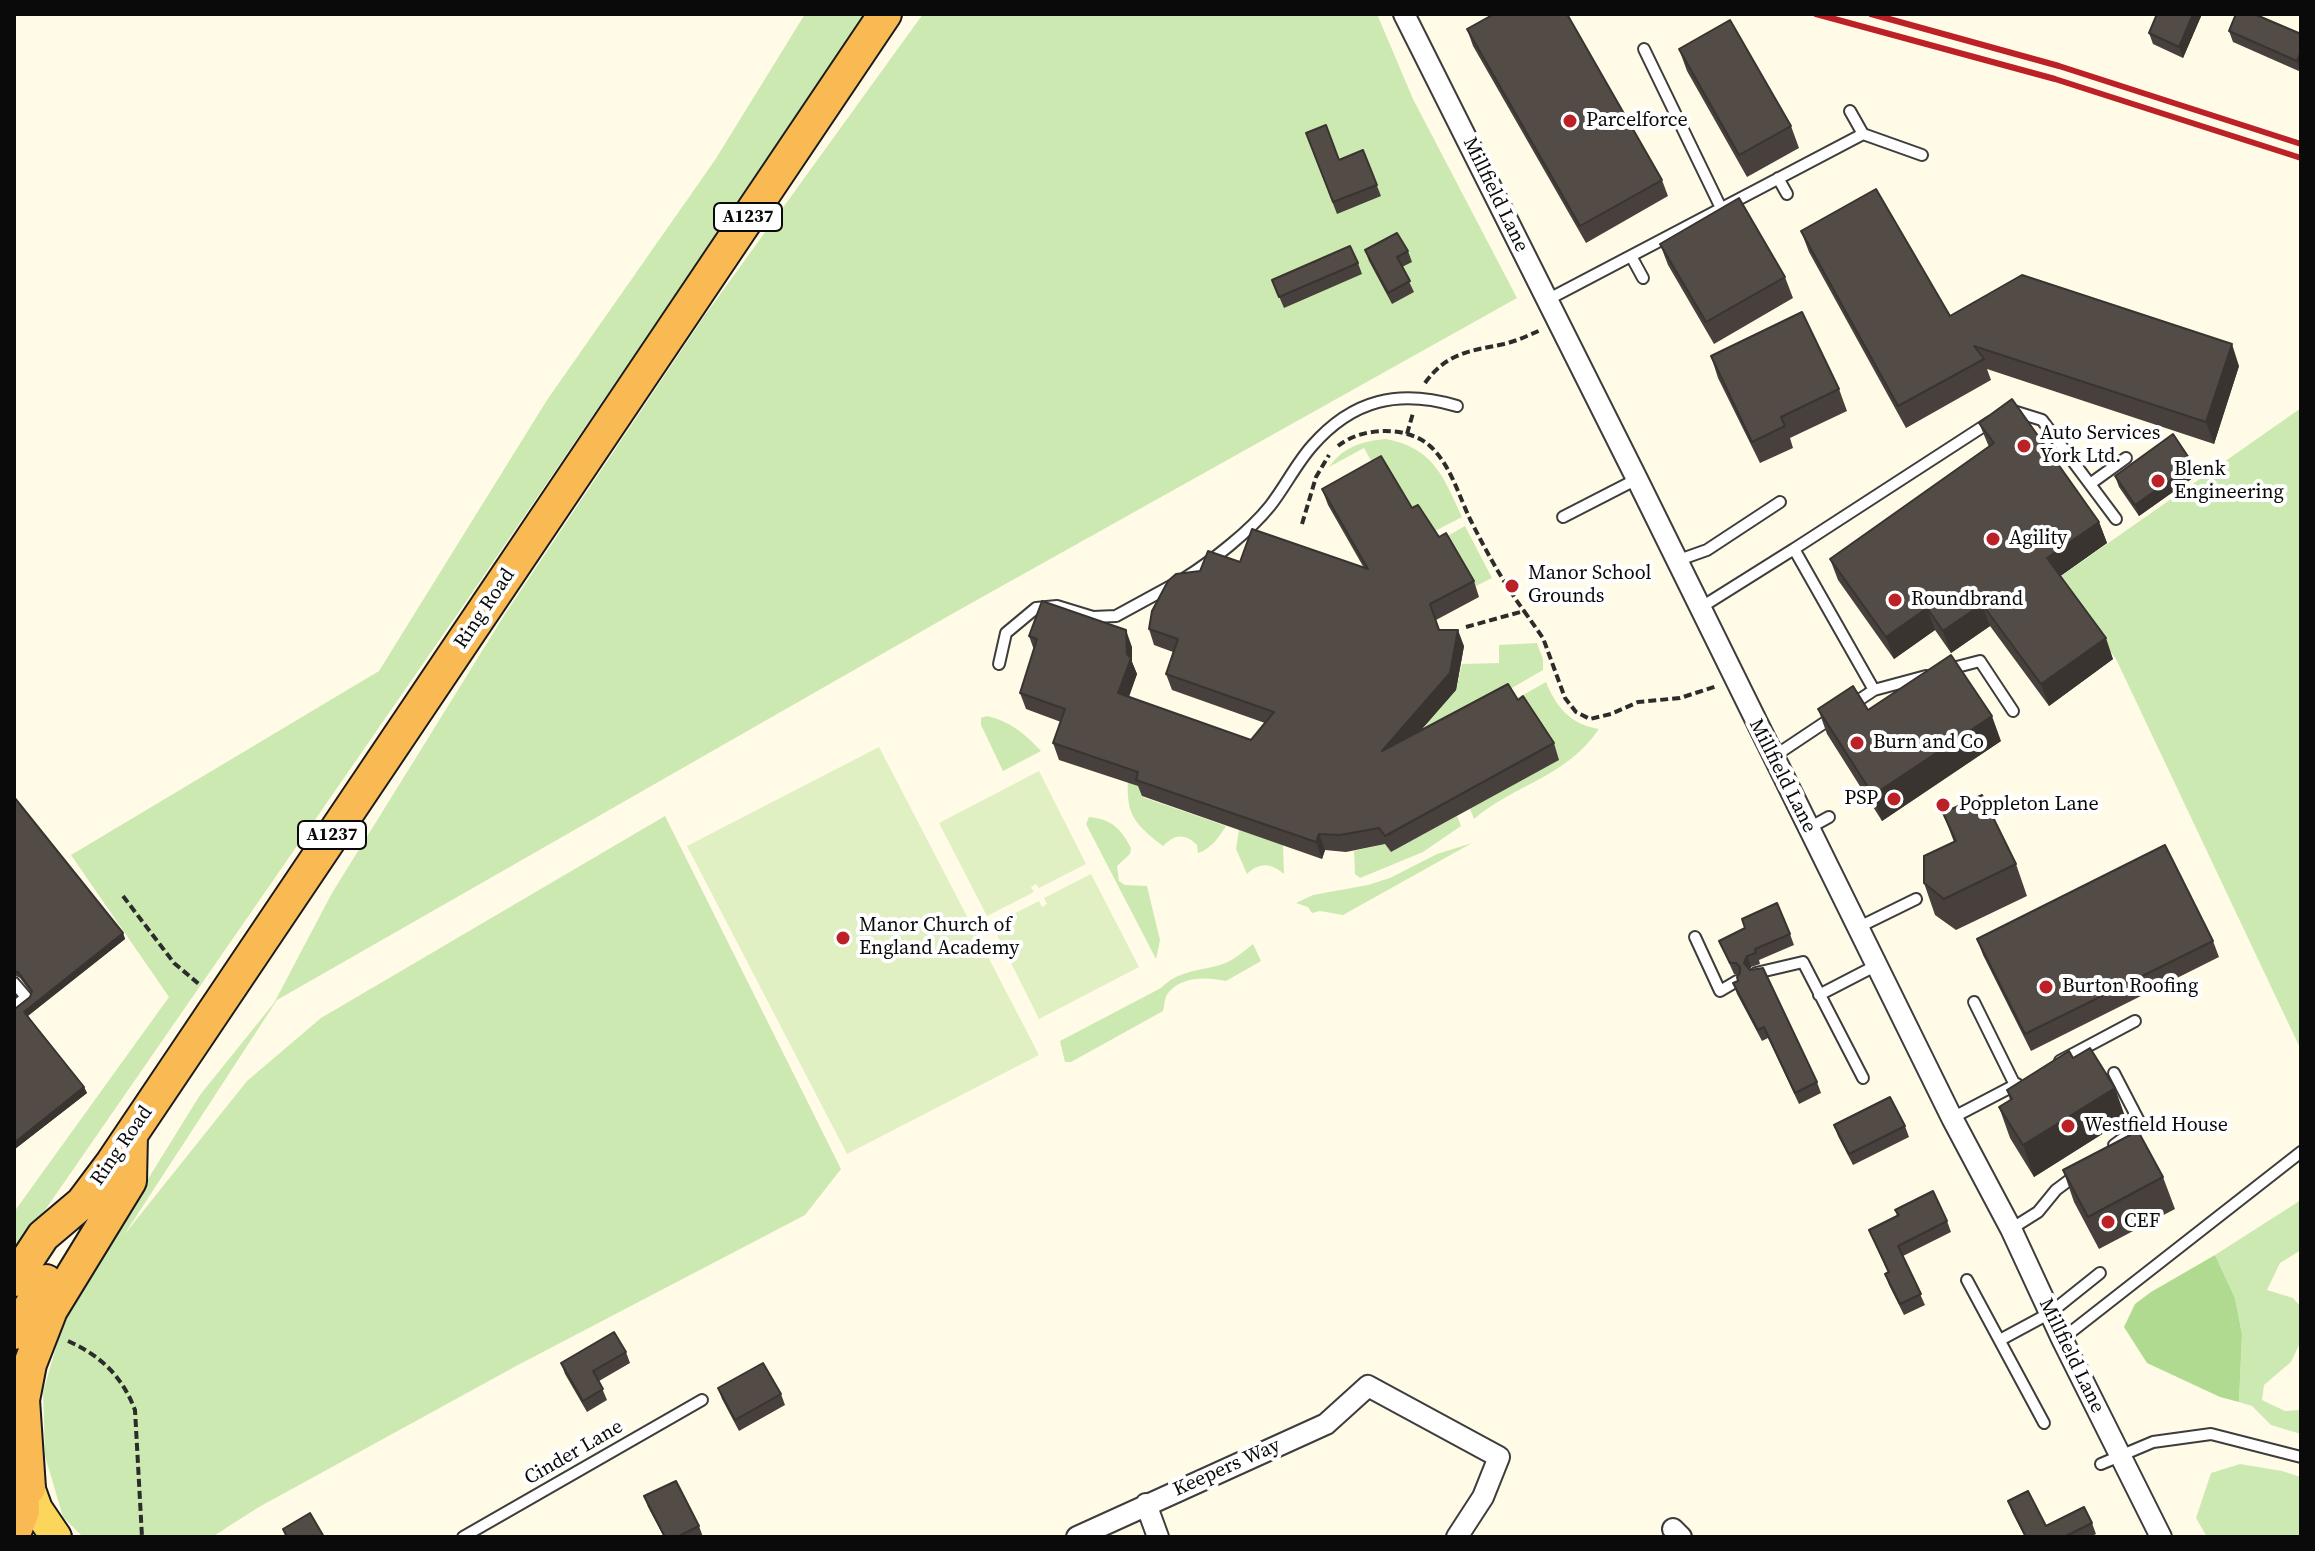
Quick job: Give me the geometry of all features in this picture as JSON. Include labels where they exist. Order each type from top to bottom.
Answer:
[{"type":"highway","name":"Ring Road","points":[[14,1280],[43,1236],[82,1203],[131,1135],[885,14]]},
{"type":"highway","points":[[14,1534],[23,1511],[23,1400],[30,1364],[51,1310],[130,1181],[131,1135]]},
{"type":"highway","name":"Ring Road","points":[[14,1333],[65,1251],[82,1203]]},
{"type":"main road","points":[[22,1469],[37,1509],[56,1537]]},
{"type":"street","name":"Millfield Lane","points":[[1404,14],[1637,479],[1772,758],[2011,1229],[2062,1339],[2111,1460],[2161,1537]]},
{"type":"street","name":"Keepers Way","points":[[1077,1537],[1326,1424],[1368,1386],[1499,1457],[1483,1497],[1457,1537]]},
{"type":"street","points":[[1146,1504],[1158,1537]]},
{"type":"lane","points":[[1644,49],[1721,208]]},
{"type":"lane","points":[[1850,111],[1863,134],[1922,155]]},
{"type":"lane","points":[[1547,300],[1863,134]]},
{"type":"lane","points":[[1778,178],[1787,194]]},
{"type":"lane","points":[[1631,256],[1643,278]]},
{"type":"lane","points":[[999,664],[1006,633],[1036,608],[1057,606],[1093,617],[1116,616],[1194,572],[1268,509],[1313,445],[1366,404],[1417,397],[1457,406]]},
{"type":"lane","points":[[1700,608],[2010,409],[2042,420],[2116,519]]},
{"type":"lane","points":[[2090,484],[2126,458]]},
{"type":"lane","points":[[1563,517],[1637,479]]},
{"type":"lane","points":[[1676,561],[1707,550],[1780,502]]},
{"type":"lane","points":[[1794,549],[1874,690]]},
{"type":"lane","points":[[1772,758],[1874,690],[1980,661],[2013,711]]},
{"type":"lane","points":[[1809,828],[1829,817]]},
{"type":"lane","points":[[1859,927],[1916,899]]},
{"type":"lane","points":[[1695,937],[1720,991],[1737,981]]},
{"type":"lane","points":[[1756,973],[1803,962],[1863,1078]]},
{"type":"lane","points":[[1819,995],[1877,965]]},
{"type":"lane","points":[[14,983],[26,997],[14,1007]]},
{"type":"lane","points":[[1974,1002],[2015,1085]]},
{"type":"lane","points":[[2055,1064],[2135,1021]]},
{"type":"lane","points":[[2104,1153],[2141,1125],[2114,1073]]},
{"type":"lane","points":[[1952,1118],[2028,1078]]},
{"type":"lane","points":[[2062,1339],[2301,1152]]},
{"type":"lane","points":[[2011,1229],[2038,1212],[2056,1190],[2080,1172]]},
{"type":"lane","points":[[2000,1340],[2050,1313],[2100,1273]]},
{"type":"lane","points":[[1967,1280],[2044,1423]]},
{"type":"lane","name":"Cinder Lane","points":[[463,1537],[702,1400]]},
{"type":"lane","points":[[2111,1460],[2153,1442],[2211,1434],[2301,1457]]},
{"type":"path","points":[[1407,434],[1417,397],[1432,373],[1464,351],[1507,344],[1557,321]]},
{"type":"path","points":[[1302,524],[1316,477],[1332,450],[1358,435],[1383,431],[1407,434],[1429,445],[1444,464],[1497,574],[1543,638],[1565,698],[1576,712],[1590,719],[1638,702],[1680,698],[1715,688],[1732,676]]},
{"type":"path","points":[[1466,627],[1524,611]]},
{"type":"path","points":[[123,896],[174,963],[220,1002]]},
{"type":"path","points":[[59,1337],[91,1351],[112,1369],[128,1392],[138,1427],[142,1537]]},
{"type":"green space","points":[[805,14],[866,14],[474,590],[14,1255],[14,1212],[169,997],[71,855],[379,671],[547,400],[715,160]]},
{"type":"green space","points":[[923,14],[1377,14],[1413,99],[1517,298],[959,610],[277,1000],[124,1235],[247,1081],[321,1018],[665,816],[841,1169],[805,1215],[518,1365],[259,1507],[212,1537],[83,1537],[63,1517],[45,1456],[43,1392],[59,1337],[78,1292],[200,1095],[274,1003],[332,893],[505,614],[703,318]]},
{"type":"green space","points":[[2301,408],[2301,1050],[2116,659],[2057,579]]},
{"type":"green space","points":[[1386,439],[1402,443],[1426,457],[1443,478],[1462,517],[1431,533],[1380,477],[1364,448],[1329,467],[1340,454],[1354,446]]},
{"type":"green space","points":[[1465,526],[1492,578],[1474,587],[1437,542]]},
{"type":"green space","points":[[1537,643],[1543,670],[1486,703],[1434,743],[1421,719],[1456,690],[1462,664],[1499,663],[1499,645]]},
{"type":"green space","points":[[1546,682],[1566,713],[1580,723],[1599,729],[1586,745],[1556,770],[1474,819],[1470,809],[1514,700]]},
{"type":"green space","points":[[987,716],[1017,729],[1041,751],[1003,771],[981,725],[981,718]]},
{"type":"green space","points":[[879,747],[1039,1055],[847,1154],[687,846]]},
{"type":"green space","points":[[1039,771],[1086,864],[1039,888],[1036,884],[1031,887],[1034,892],[987,916],[939,823]]},
{"type":"green space","points":[[1128,775],[1147,781],[1142,797],[1226,826],[1211,846],[1198,853],[1197,845],[1184,837],[1176,837],[1163,846],[1133,816],[1128,799]]},
{"type":"green space","points":[[1457,816],[1461,826],[1423,852],[1360,878],[1355,874],[1354,851],[1385,844],[1391,852]]},
{"type":"green space","points":[[1089,817],[1115,826],[1131,848],[1130,854],[1117,866],[1119,881],[1125,885],[1147,886],[1160,940],[1156,959],[1086,824]]},
{"type":"green space","points":[[1239,830],[1283,845],[1284,874],[1266,865],[1256,867],[1247,874],[1236,849]]},
{"type":"green space","points":[[1472,843],[1343,915],[1320,911],[1312,913],[1308,907],[1296,903],[1313,895],[1390,878],[1437,854]]},
{"type":"green space","points":[[1091,874],[1139,967],[1039,1019],[992,925],[1039,901],[1042,907],[1047,904],[1044,898]]},
{"type":"green space","points":[[1253,944],[1261,961],[1226,981],[1203,979],[1181,983],[1167,994],[1163,1011],[1071,1062],[1065,1062],[1060,1041],[1161,988],[1174,978],[1225,963]]},
{"type":"green space","points":[[2301,1200],[2301,1250],[2280,1263],[2267,1290],[2293,1298],[2301,1307],[2301,1341],[2291,1362],[2264,1385],[2262,1400],[2285,1411],[2301,1410],[2301,1434],[2271,1425],[2252,1406],[2239,1402],[2242,1334],[2235,1298],[2215,1255]]},
{"type":"green space","points":[[2215,1255],[2235,1298],[2242,1334],[2239,1402],[2220,1397],[2147,1363],[2124,1327],[2135,1304]]},
{"type":"green space","points":[[2240,1464],[2301,1477],[2301,1537],[2207,1537],[2196,1518],[2211,1473]]},
{"type":"building","name":"Parcelforce","points":[[1494,14],[1567,14],[1662,180],[1580,226],[1467,29]]},
{"type":"building","points":[[2157,14],[2193,14],[2179,47],[2149,33]]},
{"type":"building","points":[[2236,14],[2254,14],[2301,34],[2301,54],[2297,61],[2229,31]]},
{"type":"building","points":[[1730,20],[1791,126],[1739,155],[1679,49]]},
{"type":"building","points":[[1326,125],[1339,160],[1363,150],[1377,185],[1333,202],[1306,133]]},
{"type":"building","points":[[1876,189],[1950,316],[2022,275],[2232,344],[2206,422],[1974,346],[1984,359],[1898,406],[1801,231]]},
{"type":"building","points":[[1739,198],[1785,277],[1706,322],[1660,244]]},
{"type":"building","points":[[1397,233],[1408,251],[1397,257],[1410,281],[1388,293],[1365,250]]},
{"type":"building","points":[[1350,246],[1358,263],[1279,297],[1272,280]]},
{"type":"building","points":[[1802,312],[1839,389],[1781,417],[1785,426],[1752,442],[1711,356]]},
{"type":"building","points":[[2012,399],[2099,522],[2047,558],[2106,638],[2041,684],[1982,604],[1943,631],[1927,608],[1886,637],[1830,559],[1994,443],[1979,423]]},
{"type":"building","points":[[2173,434],[2193,464],[2135,505],[2115,476]]},
{"type":"building","points":[[1381,456],[1412,508],[1418,505],[1439,537],[1446,533],[1474,581],[1430,604],[1439,630],[1458,630],[1450,673],[1382,751],[1508,684],[1518,700],[1523,696],[1554,743],[1385,836],[1379,828],[1340,835],[1319,834],[1316,842],[1136,780],[1138,772],[1053,743],[1065,709],[1020,693],[1037,639],[1029,636],[1042,601],[1126,630],[1127,654],[1131,658],[1118,693],[1251,740],[1274,712],[1166,674],[1178,639],[1149,629],[1152,611],[1168,581],[1176,574],[1200,571],[1208,551],[1240,562],[1252,529],[1368,569],[1322,489]]},
{"type":"building","points":[[1951,655],[1992,716],[1873,795],[1818,709],[1853,686],[1868,710]]},
{"type":"building","points":[[1982,795],[2016,864],[1944,899],[1924,883],[1924,856],[1956,841],[1943,813]]},
{"type":"building","points":[[14,797],[123,933],[24,1012],[84,1087],[14,1143],[14,1008],[30,997],[32,991],[14,971]]},
{"type":"building","points":[[2165,845],[2213,941],[2025,1034],[1977,939]]},
{"type":"building","points":[[1777,903],[1790,934],[1755,949],[1756,953],[1747,956],[1744,963],[1750,970],[1763,968],[1817,1082],[1795,1093],[1764,1027],[1758,1030],[1733,983],[1738,981],[1740,967],[1730,963],[1719,941],[1745,928],[1742,919]]},
{"type":"building","points":[[2090,1048],[2115,1088],[2023,1145],[1999,1107],[2012,1099],[2007,1090],[2069,1051],[2073,1058]]},
{"type":"building","points":[[1890,1097],[1905,1126],[1849,1154],[1834,1125]]},
{"type":"building","points":[[2138,1131],[2163,1177],[2088,1217],[2063,1170]]},
{"type":"building","points":[[1933,1191],[1947,1221],[1898,1246],[1921,1294],[1900,1304],[1869,1230],[1899,1215],[1895,1210]]},
{"type":"building","points":[[614,1332],[626,1352],[593,1371],[603,1389],[583,1401],[561,1363]]},
{"type":"building","points":[[763,1363],[781,1394],[735,1420],[718,1388]]},
{"type":"building","points":[[676,1481],[699,1526],[677,1537],[665,1537],[644,1496]]},
{"type":"building","points":[[2028,1491],[2046,1526],[2084,1507],[2092,1523],[2064,1537],[2026,1537],[2008,1501]]},
{"type":"building","points":[[310,1513],[324,1537],[287,1537],[283,1529]]},
{"type":"railway","points":[[1816,14],[2055,79],[2301,158]]},
{"type":"railway","points":[[1871,14],[2059,66],[2301,144]]},
{"type":"place","name":"Parcelforce","points":[[1570,121]]},
{"type":"place","name":"Auto Services York Ltd.","points":[[2024,446]]},
{"type":"place","name":"Blenk Engineering","points":[[2158,481]]},
{"type":"place","name":"Agility","points":[[1993,539]]},
{"type":"place","name":"Manor School Grounds","points":[[1512,586]]},
{"type":"place","name":"Roundbrand","points":[[1895,600]]},
{"type":"place","name":"Burn and Co","points":[[1857,743]]},
{"type":"place","name":"PSP","points":[[1894,799]]},
{"type":"place","name":"Poppleton Lane","points":[[1943,805]]},
{"type":"place","name":"Manor Church of England Academy","points":[[843,938]]},
{"type":"place","name":"Burton Roofing","points":[[2046,987]]},
{"type":"place","name":"Westfield House","points":[[2068,1126]]},
{"type":"place","name":"CEF","points":[[2108,1222]]}]
